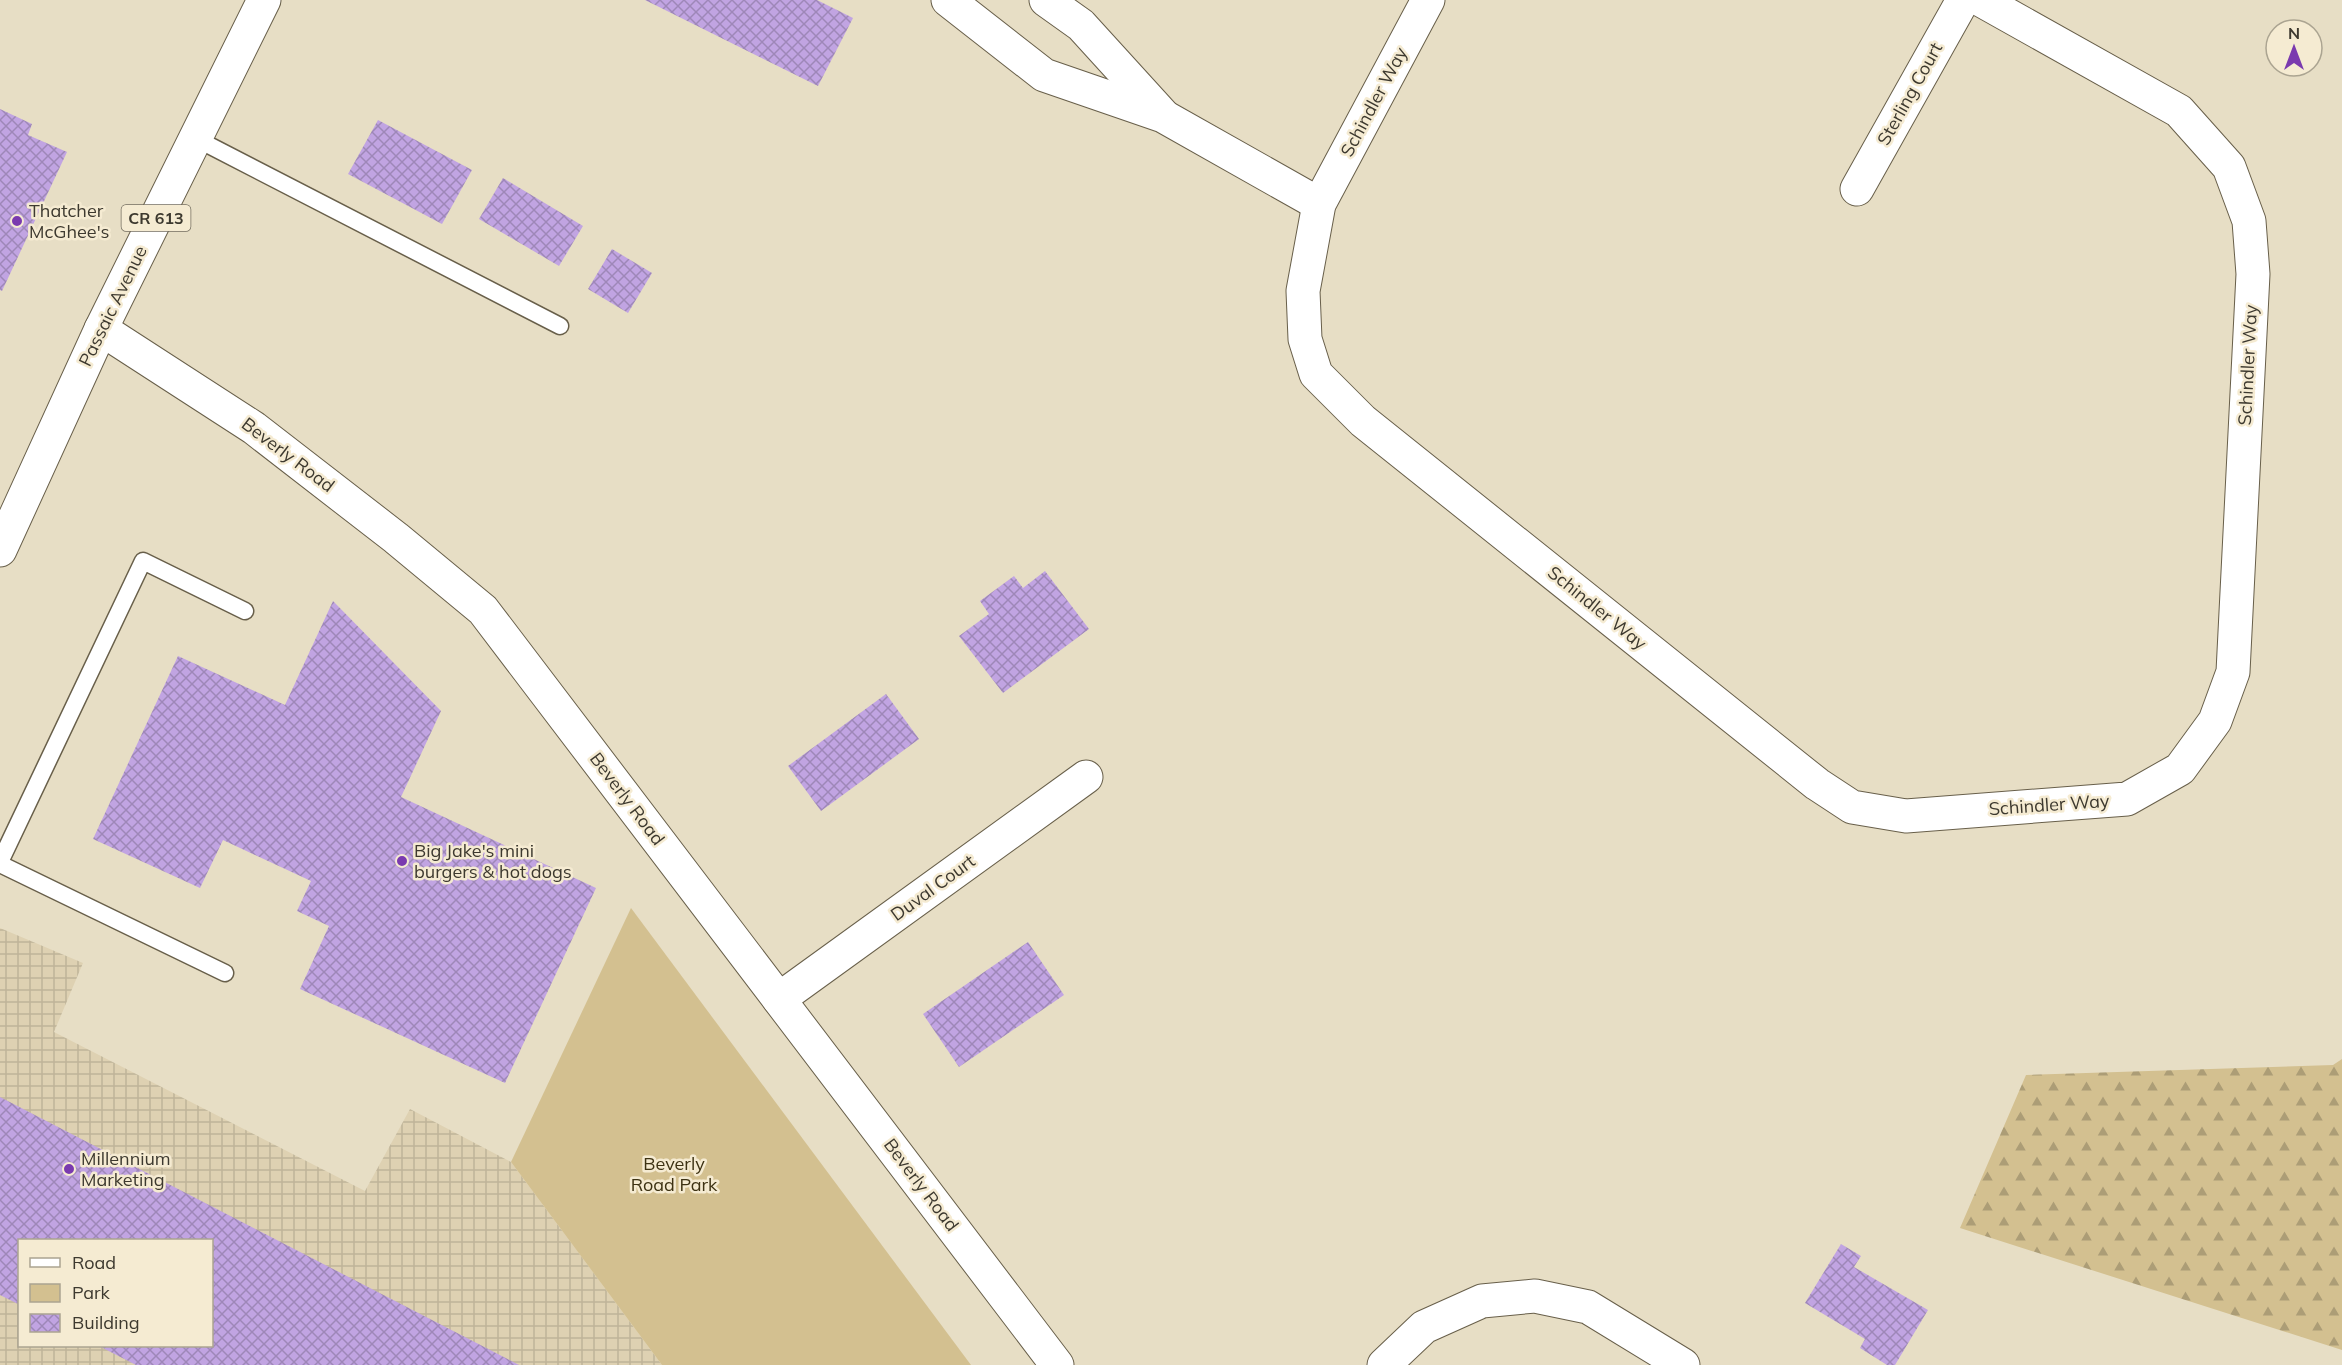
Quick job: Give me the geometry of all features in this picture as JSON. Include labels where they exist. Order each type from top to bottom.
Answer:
[{"type":"street","name":"Passaic Avenue","points":[[0,550],[101,329],[264,0]]},
{"type":"street","points":[[948,0],[1044,75],[1163,116],[1319,204]]},
{"type":"street","points":[[1046,0],[1081,25],[1163,116]]},
{"type":"street","name":"Schindler Way","points":[[1428,0],[1319,204],[1303,291],[1305,339],[1316,374],[1363,421],[1817,784],[1852,807],[1906,816],[2127,799],[2180,769],[2215,721],[2233,672],[2253,274],[2249,221],[2229,166],[2180,111],[1981,0]]},
{"type":"street","name":"Sterling Court","points":[[1857,189],[1963,0]]},
{"type":"street","name":"Beverly Road","points":[[101,329],[254,428],[396,538],[483,610],[1058,1365]]},
{"type":"street","name":"Duval Court","points":[[779,999],[1086,777]]},
{"type":"street","points":[[1384,1365],[1424,1327],[1443,1318],[1482,1301],[1535,1296],[1588,1307],[1683,1365]]},
{"type":"lane","points":[[195,138],[560,326]]},
{"type":"lane","points":[[225,973],[0,863],[143,561],[245,611]]},
{"type":"shaded area","points":[[0,928],[83,963],[54,1032],[365,1191],[410,1109],[511,1162],[662,1365],[0,1365]]},
{"type":"green space","name":"Beverly Road Park","points":[[631,908],[971,1365],[662,1365],[511,1162]]},
{"type":"green space","points":[[2342,1059],[2342,1350],[1960,1228],[2026,1075],[2333,1065]]},
{"type":"building","points":[[645,0],[817,0],[853,18],[818,86]]},
{"type":"building","name":"Thatcher McGhee's","points":[[0,109],[32,124],[28,135],[67,152],[2,291],[0,290]]},
{"type":"building","points":[[378,120],[472,170],[442,224],[348,174]]},
{"type":"building","points":[[503,178],[583,226],[559,266],[479,219]]},
{"type":"building","points":[[612,249],[652,273],[628,313],[588,289]]},
{"type":"building","points":[[1045,571],[1089,629],[1003,693],[959,636],[989,614],[980,601],[1014,576],[1023,588]]},
{"type":"building","name":"Big Jake's mini burgers & hot dogs","points":[[333,601],[441,711],[401,797],[596,888],[505,1083],[300,989],[329,926],[297,911],[311,881],[223,840],[200,888],[93,839],[178,656],[285,705]]},
{"type":"building","points":[[886,694],[919,739],[821,811],[788,766]]},
{"type":"building","points":[[1028,942],[1064,995],[959,1067],[923,1014]]},
{"type":"building","name":"Millennium Marketing","points":[[0,1097],[519,1365],[136,1365],[101,1347],[213,1347],[213,1239],[18,1239],[18,1304],[0,1295]]},
{"type":"building","points":[[1841,1244],[1861,1256],[1854,1267],[1928,1310],[1895,1365],[1887,1365],[1860,1348],[1865,1339],[1805,1303]]},
{"type":"place","name":"Thatcher McGhee's","points":[[17,221]]},
{"type":"place","name":"Big Jake's mini burgers & hot dogs","points":[[402,861]]},
{"type":"place","name":"Millennium Marketing","points":[[69,1169]]}]
